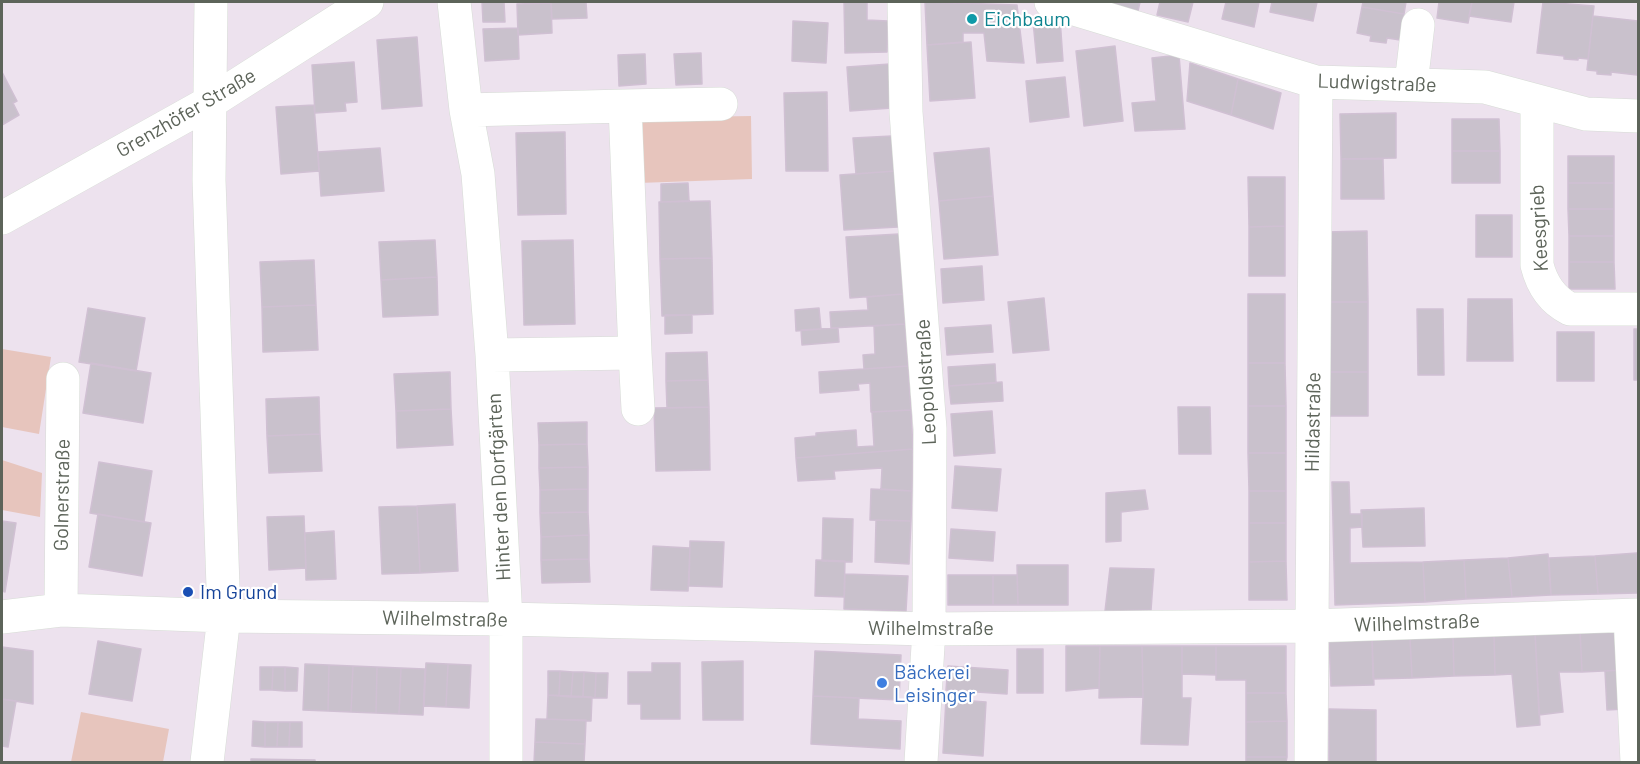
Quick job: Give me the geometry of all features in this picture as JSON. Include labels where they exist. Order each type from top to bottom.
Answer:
[{"type":"street","points":[[207,762],[224,616],[209,180],[212,101],[211,2]]},
{"type":"street","name":"Grenzhöfer Straße","points":[[2,218],[212,101],[367,2]]},
{"type":"street","name":"Hinter den Dorfgärten","points":[[454,2],[466,110],[478,174],[492,355],[506,619],[506,762]]},
{"type":"street","name":"Leopoldstraße","points":[[904,2],[906,112],[930,429],[930,629],[921,762]]},
{"type":"street","name":"Ludwigstraße","points":[[1051,2],[1316,82],[1485,87],[1586,114],[1638,116]]},
{"type":"street","points":[[1411,84],[1418,25]]},
{"type":"street","name":"Hildastraße","points":[[1311,762],[1316,82]]},
{"type":"street","name":"Keesgrieb","points":[[1537,102],[1537,265],[1540,279],[1549,293],[1570,309],[1638,309]]},
{"type":"street","points":[[466,110],[721,104]]},
{"type":"street","points":[[625,106],[638,409]]},
{"type":"street","points":[[492,355],[635,352]]},
{"type":"street","name":"Golnerstraße","points":[[61,610],[63,379]]},
{"type":"street","points":[[2,617],[61,610],[224,616]]},
{"type":"street","name":"Wilhelmstraße","points":[[224,616],[506,619],[930,629],[1311,626],[1634,616]]},
{"type":"street","points":[[1634,616],[1637,762]]},
{"type":"shaded area","points":[[751,116],[752,179],[638,183],[636,118]]},
{"type":"shaded area","points":[[2,349],[51,357],[39,434],[2,427]]},
{"type":"shaded area","points":[[2,460],[42,473],[40,517],[2,510]]},
{"type":"shaded area","points":[[81,712],[169,729],[163,762],[71,762]]},
{"type":"building","points":[[482,2],[504,2],[505,22],[483,22]]},
{"type":"building","points":[[551,2],[586,2],[587,18],[552,19]]},
{"type":"building","points":[[844,2],[867,2],[867,20],[888,21],[887,52],[845,53]]},
{"type":"building","name":"Eichbaum","points":[[925,2],[1017,5],[1024,63],[987,61],[984,33],[963,33],[963,42],[927,45]]},
{"type":"building","points":[[1108,2],[1140,2],[1138,11],[1107,4]]},
{"type":"building","points":[[1160,2],[1193,2],[1188,22],[1157,15]]},
{"type":"building","points":[[1226,2],[1259,2],[1254,27],[1222,19]]},
{"type":"building","points":[[1272,2],[1317,2],[1313,21],[1270,12]]},
{"type":"building","points":[[1363,2],[1406,2],[1404,14],[1362,7]]},
{"type":"building","points":[[1439,2],[1472,2],[1468,23],[1437,18]]},
{"type":"building","points":[[1472,2],[1514,2],[1511,22],[1469,16]]},
{"type":"building","points":[[1543,2],[1594,6],[1588,59],[1564,59],[1564,56],[1537,53]]},
{"type":"building","points":[[551,3],[552,33],[518,35],[517,4]]},
{"type":"building","points":[[1362,7],[1404,14],[1400,40],[1387,38],[1386,43],[1370,41],[1371,36],[1357,33]]},
{"type":"building","points":[[1593,16],[1638,21],[1637,75],[1611,72],[1611,75],[1597,74],[1597,71],[1587,70]]},
{"type":"building","points":[[1060,18],[1063,61],[1037,63],[1033,21]]},
{"type":"building","points":[[793,21],[828,23],[826,63],[792,61]]},
{"type":"building","points":[[518,28],[519,59],[485,61],[483,29]]},
{"type":"building","points":[[417,37],[422,106],[382,109],[377,40]]},
{"type":"building","points":[[971,42],[975,98],[930,101],[927,45]]},
{"type":"building","points":[[1115,46],[1123,121],[1084,126],[1076,51]]},
{"type":"building","points":[[701,53],[702,84],[676,85],[674,54]]},
{"type":"building","points":[[645,54],[646,84],[619,86],[618,55]]},
{"type":"building","points":[[1179,55],[1185,129],[1135,131],[1132,103],[1156,101],[1152,58]]},
{"type":"building","points":[[354,62],[357,102],[345,103],[346,111],[315,113],[312,65]]},
{"type":"building","points":[[1190,63],[1238,79],[1231,115],[1187,101]]},
{"type":"building","points":[[890,64],[892,108],[850,111],[847,67]]},
{"type":"building","points":[[2,72],[17,101],[13,103],[19,115],[2,125]]},
{"type":"building","points":[[1065,77],[1069,117],[1030,122],[1026,81]]},
{"type":"building","points":[[1238,79],[1281,93],[1273,129],[1231,115]]},
{"type":"building","points":[[827,92],[828,171],[786,171],[784,93]]},
{"type":"building","points":[[314,105],[319,171],[281,174],[276,107]]},
{"type":"building","points":[[1396,113],[1396,158],[1341,159],[1340,114]]},
{"type":"building","points":[[1452,119],[1499,119],[1500,151],[1452,151]]},
{"type":"building","points":[[565,132],[566,214],[518,215],[516,133]]},
{"type":"building","points":[[892,136],[895,171],[856,174],[853,138]]},
{"type":"building","points":[[380,148],[384,191],[321,196],[318,152]]},
{"type":"building","points":[[989,148],[993,196],[939,201],[934,153]]},
{"type":"building","points":[[1452,151],[1500,151],[1500,183],[1452,183]]},
{"type":"building","points":[[1568,156],[1614,156],[1614,183],[1568,183]]},
{"type":"building","points":[[1341,159],[1383,159],[1384,199],[1341,199]]},
{"type":"building","points":[[895,171],[898,227],[844,230],[840,175]]},
{"type":"building","points":[[1248,177],[1285,177],[1285,226],[1249,227]]},
{"type":"building","points":[[688,183],[689,201],[661,202],[661,184]]},
{"type":"building","points":[[1568,183],[1614,183],[1614,209],[1568,209]]},
{"type":"building","points":[[993,196],[998,255],[944,259],[939,201]]},
{"type":"building","points":[[710,201],[712,258],[660,259],[659,202]]},
{"type":"building","points":[[1568,209],[1614,209],[1614,236],[1569,236]]},
{"type":"building","points":[[1476,215],[1512,215],[1512,257],[1476,257]]},
{"type":"building","points":[[1285,226],[1285,276],[1249,276],[1249,227]]},
{"type":"building","points":[[1367,231],[1368,302],[1326,302],[1326,232]]},
{"type":"building","points":[[899,234],[903,294],[850,298],[846,237]]},
{"type":"building","points":[[1569,236],[1614,236],[1614,262],[1569,262]]},
{"type":"building","points":[[435,240],[437,277],[381,280],[379,242]]},
{"type":"building","points":[[573,240],[575,324],[524,325],[522,241]]},
{"type":"building","points":[[712,258],[713,314],[662,316],[660,259]]},
{"type":"building","points":[[314,260],[316,305],[262,307],[260,262]]},
{"type":"building","points":[[1569,262],[1614,262],[1615,289],[1569,289]]},
{"type":"building","points":[[982,266],[984,300],[943,303],[941,269]]},
{"type":"building","points":[[437,277],[438,315],[383,317],[381,280]]},
{"type":"building","points":[[903,294],[905,324],[831,328],[830,312],[868,310],[867,297]]},
{"type":"building","points":[[1248,294],[1285,294],[1285,363],[1248,363]]},
{"type":"building","points":[[1044,298],[1049,350],[1013,353],[1008,302]]},
{"type":"building","points":[[1468,299],[1512,299],[1513,361],[1467,361]]},
{"type":"building","points":[[1326,302],[1368,302],[1368,372],[1326,372]]},
{"type":"building","points":[[316,305],[318,350],[263,352],[262,307]]},
{"type":"building","points":[[88,308],[145,318],[136,371],[79,362]]},
{"type":"building","points":[[819,308],[821,329],[796,331],[795,310]]},
{"type":"building","points":[[1417,309],[1443,309],[1444,375],[1418,375]]},
{"type":"building","points":[[665,315],[692,315],[692,333],[665,334]]},
{"type":"building","points":[[905,324],[908,366],[864,369],[863,355],[875,354],[874,326]]},
{"type":"building","points":[[991,325],[993,352],[947,355],[945,328]]},
{"type":"building","points":[[838,328],[839,342],[802,345],[801,330]]},
{"type":"building","points":[[1634,329],[1638,329],[1638,380],[1634,380]]},
{"type":"building","points":[[1557,332],[1594,332],[1594,381],[1557,381]]},
{"type":"building","points":[[707,352],[708,380],[666,381],[666,353]]},
{"type":"building","points":[[91,363],[151,373],[143,423],[83,413]]},
{"type":"building","points":[[1248,363],[1285,363],[1286,406],[1248,406]]},
{"type":"building","points":[[995,364],[996,383],[949,386],[948,367]]},
{"type":"building","points":[[908,366],[911,410],[871,412],[870,383],[858,384],[859,390],[820,393],[819,372]]},
{"type":"building","points":[[450,372],[451,409],[396,411],[394,374]]},
{"type":"building","points":[[1326,372],[1368,372],[1368,416],[1327,416]]},
{"type":"building","points":[[708,380],[709,407],[667,408],[666,381]]},
{"type":"building","points":[[1002,382],[1003,401],[951,404],[949,386]]},
{"type":"building","points":[[319,397],[320,434],[267,436],[266,399]]},
{"type":"building","points":[[1248,406],[1286,406],[1286,453],[1248,453]]},
{"type":"building","points":[[709,407],[710,470],[656,471],[654,408]]},
{"type":"building","points":[[1178,407],[1210,407],[1211,454],[1179,454]]},
{"type":"building","points":[[451,409],[453,445],[397,448],[396,411]]},
{"type":"building","points":[[911,410],[913,449],[796,458],[795,438],[816,436],[816,433],[856,430],[857,447],[874,446],[872,412]]},
{"type":"building","points":[[992,411],[995,453],[954,456],[951,414]]},
{"type":"building","points":[[587,422],[587,444],[539,445],[538,423]]},
{"type":"building","points":[[320,434],[322,471],[269,473],[267,436]]},
{"type":"building","points":[[587,444],[588,467],[539,468],[539,445]]},
{"type":"building","points":[[913,449],[912,491],[881,489],[882,468],[834,471],[835,479],[798,481],[796,458]]},
{"type":"building","points":[[1248,453],[1286,453],[1286,491],[1249,491]]},
{"type":"building","points":[[99,462],[152,471],[144,522],[90,513]]},
{"type":"building","points":[[955,466],[1001,469],[997,511],[952,508]]},
{"type":"building","points":[[588,467],[588,489],[540,490],[539,468]]},
{"type":"building","points":[[1332,482],[1349,482],[1350,514],[1362,514],[1362,527],[1350,528],[1350,563],[1423,562],[1425,602],[1335,605]]},
{"type":"building","points":[[588,489],[588,512],[540,513],[540,490]]},
{"type":"building","points":[[871,489],[912,491],[911,521],[870,520]]},
{"type":"building","points":[[1145,490],[1148,509],[1121,512],[1121,541],[1106,542],[1106,493]]},
{"type":"building","points":[[1249,491],[1286,491],[1286,523],[1249,523]]},
{"type":"building","points":[[455,504],[458,571],[420,573],[417,506]]},
{"type":"building","points":[[417,506],[420,573],[382,574],[379,507]]},
{"type":"building","points":[[1424,508],[1425,546],[1363,547],[1361,510]]},
{"type":"building","points":[[588,512],[589,535],[541,537],[540,513]]},
{"type":"building","points":[[98,514],[151,523],[142,576],[89,567]]},
{"type":"building","points":[[304,516],[306,568],[269,570],[267,517]]},
{"type":"building","points":[[823,518],[853,519],[852,562],[822,561]]},
{"type":"building","points":[[876,520],[911,521],[909,564],[875,562]]},
{"type":"building","points":[[2,521],[16,523],[5,592],[2,591]]},
{"type":"building","points":[[1249,523],[1286,523],[1286,561],[1249,562]]},
{"type":"building","points":[[951,529],[995,532],[993,561],[949,558]]},
{"type":"building","points":[[334,531],[336,579],[306,580],[305,533]]},
{"type":"building","points":[[589,535],[589,559],[541,560],[541,537]]},
{"type":"building","points":[[690,541],[724,542],[722,587],[689,586]]},
{"type":"building","points":[[653,546],[690,548],[688,591],[651,590]]},
{"type":"building","points":[[1637,553],[1638,593],[1598,594],[1595,556]]},
{"type":"building","points":[[1548,554],[1551,595],[1512,597],[1508,558]]},
{"type":"building","points":[[1595,556],[1598,594],[1551,595],[1549,558]]},
{"type":"building","points":[[1508,558],[1512,597],[1466,599],[1464,560]]},
{"type":"building","points":[[589,559],[590,582],[542,583],[541,560]]},
{"type":"building","points":[[816,560],[845,561],[844,597],[815,596]]},
{"type":"building","points":[[1464,560],[1466,599],[1425,602],[1423,562]]},
{"type":"building","points":[[1286,561],[1287,600],[1249,600],[1249,562]]},
{"type":"building","points":[[1017,565],[1068,565],[1068,605],[1018,605]]},
{"type":"building","points":[[1110,568],[1154,569],[1151,610],[1105,611]]},
{"type":"building","points":[[845,574],[908,576],[906,611],[844,609]]},
{"type":"building","points":[[948,575],[993,575],[993,605],[948,605]]},
{"type":"building","points":[[993,575],[1017,575],[1018,605],[993,605]]},
{"type":"building","points":[[1622,629],[1624,670],[1582,672],[1580,630]]},
{"type":"building","points":[[1580,630],[1582,672],[1559,672],[1563,712],[1539,715],[1535,632]]},
{"type":"building","points":[[1535,632],[1540,725],[1517,727],[1512,674],[1495,675],[1494,634]]},
{"type":"building","points":[[1494,634],[1495,675],[1454,676],[1453,635]]},
{"type":"building","points":[[1453,635],[1454,676],[1412,678],[1410,637]]},
{"type":"building","points":[[1410,637],[1412,678],[1373,679],[1372,638]]},
{"type":"building","points":[[1372,638],[1374,685],[1331,686],[1329,640]]},
{"type":"building","points":[[98,641],[141,649],[132,701],[89,694]]},
{"type":"building","points":[[1066,646],[1100,646],[1099,688],[1066,691]]},
{"type":"building","points":[[1100,646],[1142,646],[1143,697],[1099,698]]},
{"type":"building","points":[[1142,646],[1182,646],[1182,698],[1191,698],[1188,745],[1141,744]]},
{"type":"building","points":[[1182,646],[1216,646],[1216,675],[1182,674]]},
{"type":"building","points":[[1216,646],[1286,646],[1286,693],[1246,693],[1246,680],[1216,680]]},
{"type":"building","points":[[2,647],[33,651],[33,704],[2,699]]},
{"type":"building","points":[[1017,649],[1043,649],[1043,693],[1017,693]]},
{"type":"building","points":[[815,651],[901,655],[899,700],[813,696]]},
{"type":"building","points":[[743,661],[743,720],[703,720],[702,662]]},
{"type":"building","points":[[426,663],[448,664],[446,707],[424,706]]},
{"type":"building","points":[[652,663],[680,663],[680,719],[641,719],[641,704],[628,704],[628,672],[652,672]]},
{"type":"building","points":[[305,664],[329,665],[328,711],[303,710]]},
{"type":"building","points":[[448,664],[471,665],[469,708],[446,707]]},
{"type":"building","points":[[329,665],[353,666],[351,712],[328,711]]},
{"type":"building","points":[[353,666],[377,667],[376,713],[351,712]]},
{"type":"building","points":[[948,666],[1008,670],[1007,694],[946,690]]},
{"type":"building","points":[[260,667],[273,667],[272,690],[260,690]]},
{"type":"building","points":[[273,667],[285,667],[285,691],[272,690]]},
{"type":"building","points":[[285,667],[298,668],[297,691],[285,691]]},
{"type":"building","points":[[377,667],[401,668],[399,714],[376,713]]},
{"type":"building","points":[[401,668],[425,669],[423,715],[399,714]]},
{"type":"building","points":[[1624,670],[1625,709],[1607,710],[1605,671]]},
{"type":"building","points":[[548,671],[560,671],[559,696],[548,695]]},
{"type":"building","points":[[560,671],[573,672],[571,697],[559,696]]},
{"type":"building","points":[[573,672],[584,672],[583,697],[571,697]]},
{"type":"building","points":[[584,672],[596,673],[595,698],[583,697]]},
{"type":"building","points":[[596,673],[608,673],[607,698],[595,698]]},
{"type":"building","points":[[1246,693],[1286,693],[1287,721],[1246,722]]},
{"type":"building","points":[[548,695],[592,697],[591,721],[547,719]]},
{"type":"building","points":[[813,696],[859,698],[858,719],[901,721],[900,749],[811,744]]},
{"type":"building","points":[[2,699],[16,701],[8,747],[2,746]]},
{"type":"building","points":[[946,699],[986,702],[983,756],[943,753]]},
{"type":"building","points":[[1329,709],[1376,710],[1376,762],[1329,762]]},
{"type":"building","points":[[536,719],[586,720],[585,744],[535,742]]},
{"type":"building","points":[[253,721],[265,722],[265,747],[252,746]]},
{"type":"building","points":[[1287,721],[1287,757],[1246,757],[1246,722]]},
{"type":"building","points":[[265,722],[278,722],[277,747],[265,747]]},
{"type":"building","points":[[278,722],[290,722],[289,747],[277,747]]},
{"type":"building","points":[[290,722],[302,722],[302,747],[289,747]]},
{"type":"building","points":[[535,742],[585,744],[584,762],[534,762]]},
{"type":"building","points":[[1246,757],[1287,757],[1286,762],[1246,762]]},
{"type":"building","points":[[251,759],[315,760],[315,762],[251,762]]},
{"type":"place","name":"Eichbaum","points":[[972,19]]},
{"type":"place","name":"Im Grund","points":[[188,592]]},
{"type":"place","name":"Bäckerei Leisinger","points":[[882,683]]}]
